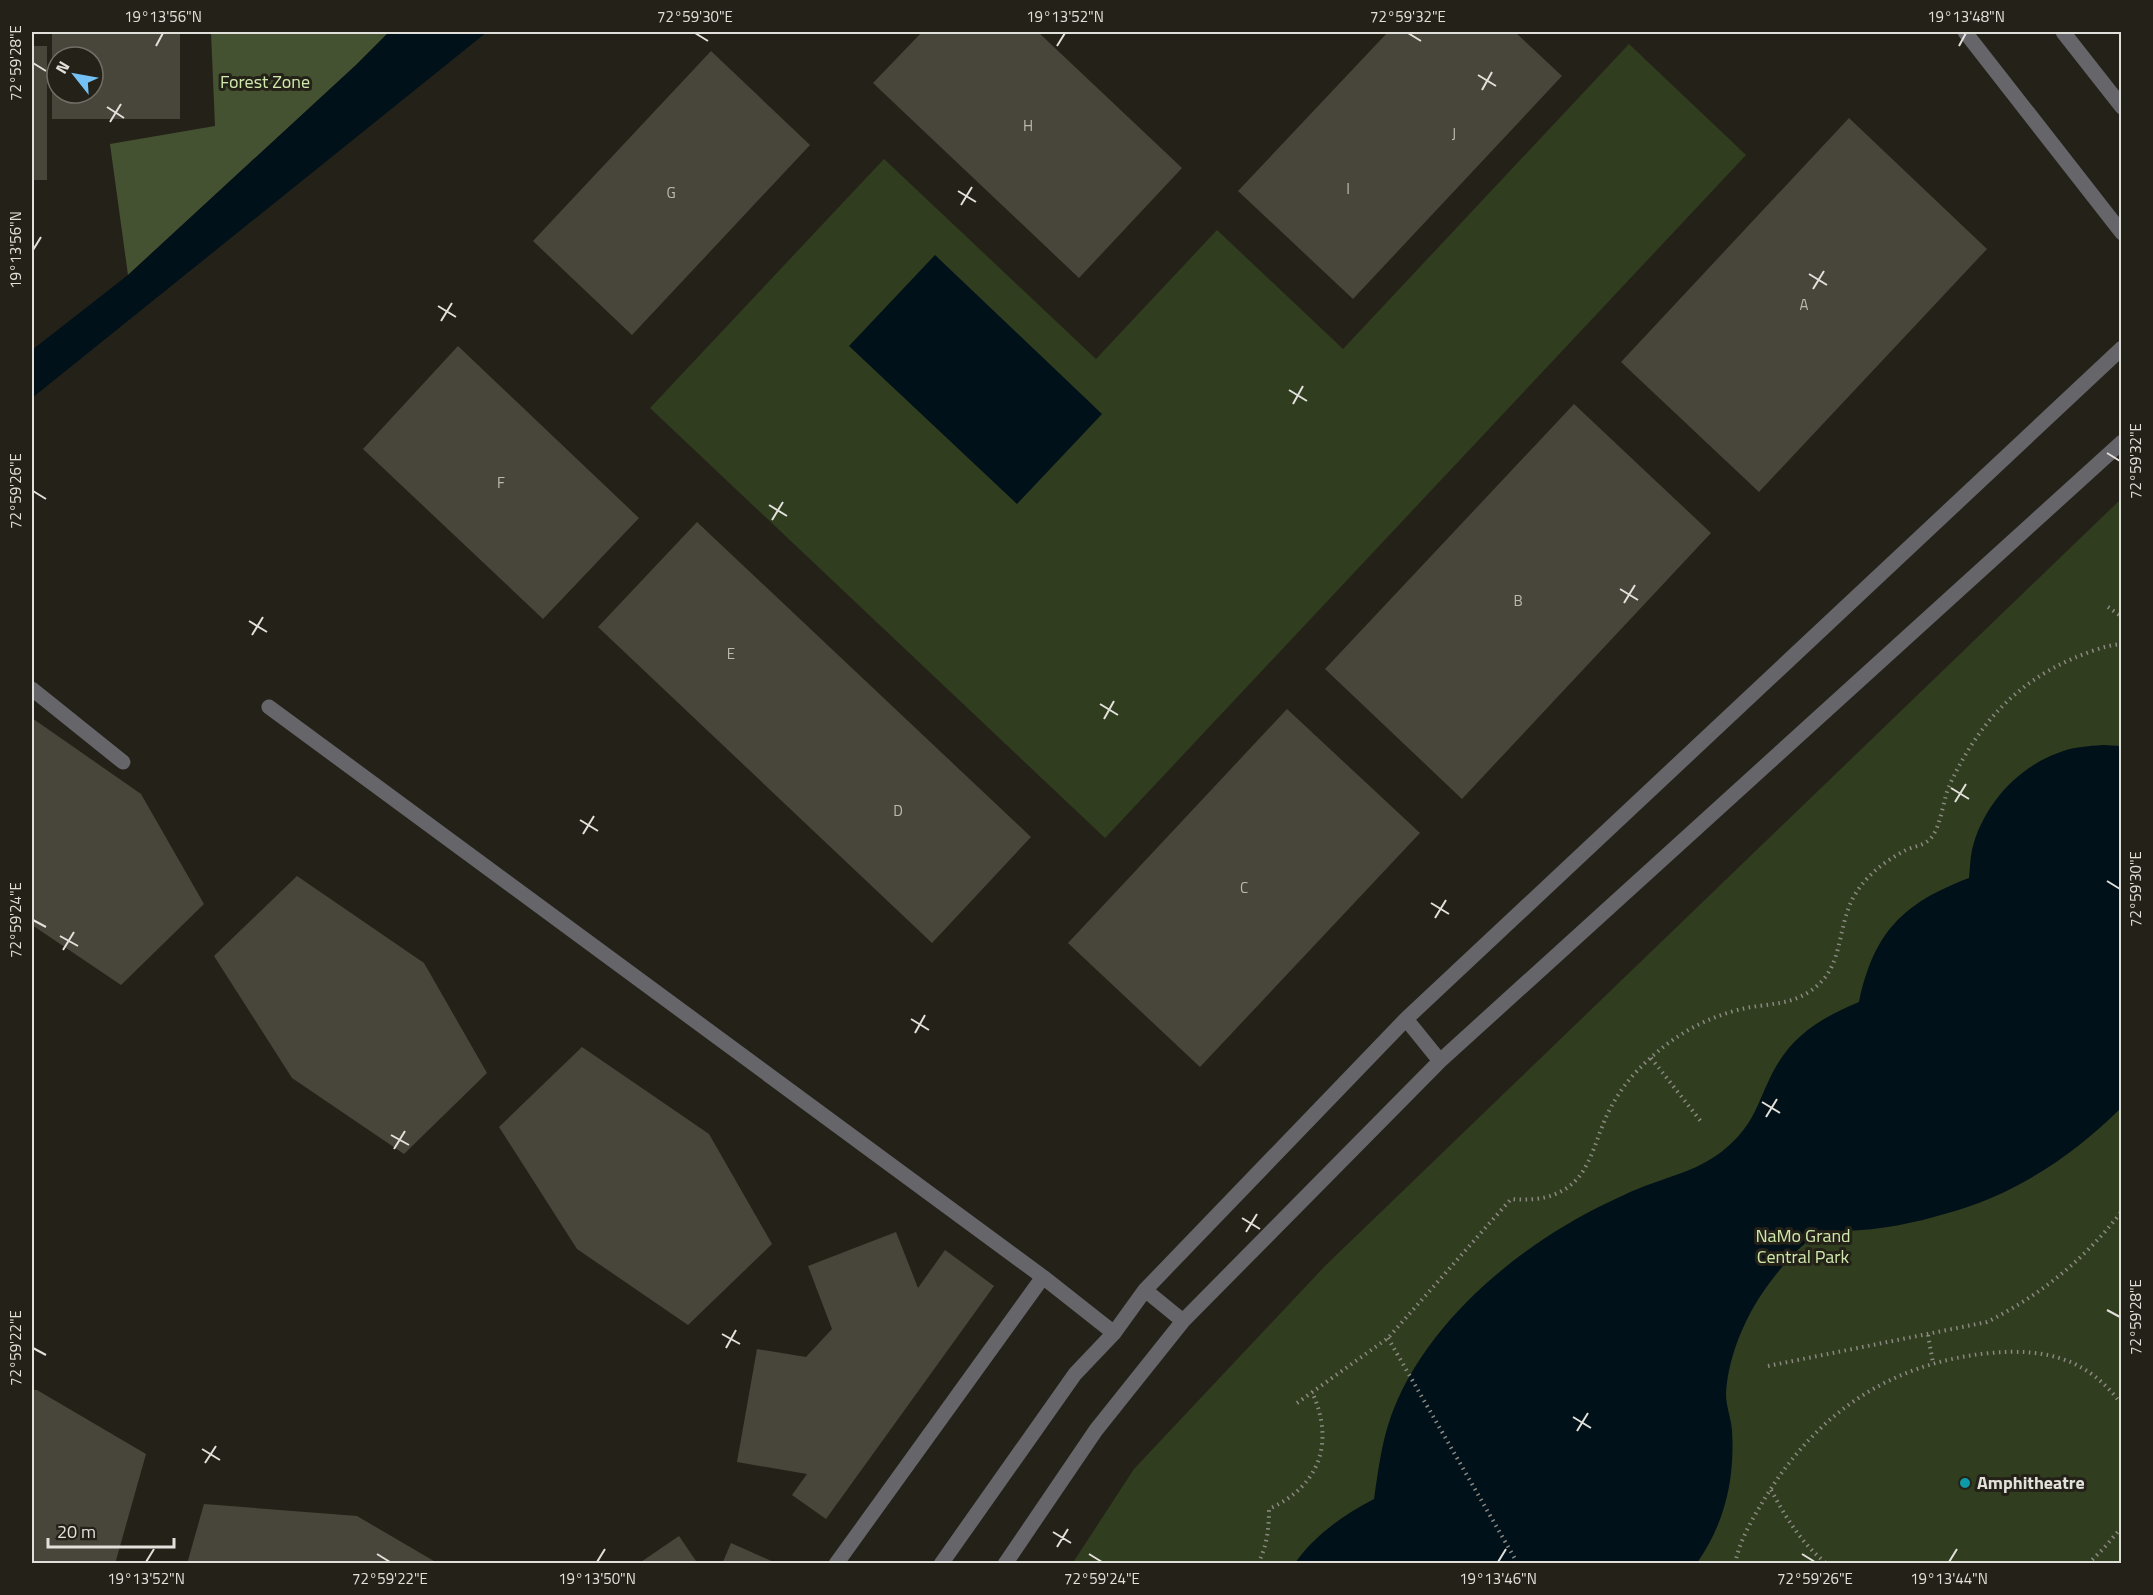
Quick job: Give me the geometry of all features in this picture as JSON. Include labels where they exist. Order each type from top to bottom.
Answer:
[{"type":"street","points":[[1965,32],[2121,233]]},
{"type":"street","points":[[2063,32],[2121,107]]},
{"type":"street","points":[[941,1563],[1075,1374],[1114,1333],[1145,1290],[1406,1019],[2121,348]]},
{"type":"street","points":[[1005,1563],[1096,1430],[1183,1321],[1440,1061],[2121,442]]},
{"type":"street","points":[[32,689],[123,762]]},
{"type":"street","points":[[269,707],[1043,1277],[1114,1333]]},
{"type":"street","points":[[1406,1019],[1440,1061]]},
{"type":"street","points":[[836,1563],[1043,1277]]},
{"type":"street","points":[[1145,1290],[1183,1321]]},
{"type":"path","points":[[2108,607],[2121,617]]},
{"type":"path","points":[[1297,1403],[1388,1338],[1511,1199],[1528,1201],[1546,1198],[1562,1191],[1576,1180],[1587,1166],[1605,1119],[1620,1092],[1651,1058],[1686,1031],[1710,1019],[1761,1005],[1796,1000],[1811,991],[1824,979],[1833,964],[1845,915],[1864,881],[1893,857],[1910,848],[1922,845],[1931,838],[1936,831],[1947,790],[1961,760],[1979,732],[2001,706],[2026,684],[2054,667],[2085,654],[2121,644]]},
{"type":"path","points":[[1651,1058],[1703,1124]]},
{"type":"path","points":[[1768,1366],[1988,1323],[2017,1307],[2071,1267],[2103,1236],[2121,1211]]},
{"type":"path","points":[[1928,1335],[1933,1363]]},
{"type":"path","points":[[1388,1338],[1518,1563]]},
{"type":"path","points":[[1735,1563],[1745,1532],[1771,1489],[1804,1443],[1833,1416],[1867,1392],[1899,1376],[1933,1363],[1969,1355],[2006,1352],[2042,1353],[2068,1360],[2092,1372],[2111,1390],[2121,1405]]},
{"type":"path","points":[[1258,1563],[1269,1530],[1269,1509],[1284,1502],[1298,1491],[1317,1464],[1322,1446],[1323,1427],[1320,1409],[1312,1392]]},
{"type":"path","points":[[1771,1489],[1784,1515],[1801,1538],[1827,1563]]},
{"type":"path","points":[[2088,1563],[2121,1527]]},
{"type":"green space","name":"Forest Zone","points":[[211,32],[389,32],[128,275],[110,144],[215,126]]},
{"type":"green space","points":[[1629,44],[1746,155],[1105,838],[650,408],[884,159],[1096,359],[1217,230],[1343,349]]},
{"type":"green space","name":"NaMo Grand Central Park","points":[[2121,499],[2121,1563],[1072,1564],[1134,1469],[1325,1266]]},
{"type":"water","points":[[389,32],[487,32],[32,398],[32,350],[128,275]]},
{"type":"water","points":[[935,255],[1102,414],[1017,504],[849,346]]},
{"type":"water","points":[[2103,745],[2121,746],[2121,1108],[2063,1158],[1996,1196],[1948,1213],[1910,1223],[1884,1228],[1822,1232],[1805,1243],[1793,1255],[1754,1306],[1740,1334],[1730,1364],[1726,1394],[1733,1448],[1730,1483],[1715,1532],[1697,1563],[1295,1563],[1330,1526],[1374,1499],[1387,1429],[1405,1384],[1425,1351],[1478,1291],[1508,1265],[1574,1220],[1632,1191],[1696,1167],[1726,1148],[1748,1124],[1777,1065],[1795,1041],[1830,1015],[1859,1002],[1873,957],[1895,923],[1926,898],[1969,878],[1971,853],[1977,834],[1993,804],[2003,791],[2028,768],[2058,753],[2069,749]]},
{"type":"building","points":[[52,32],[180,32],[180,119],[52,119],[52,105],[105,105],[105,45],[52,45]]},
{"type":"building","points":[[922,32],[1038,32],[1182,168],[1079,278],[873,83]]},
{"type":"building","points":[[1388,32],[1515,32],[1562,76],[1353,299],[1238,191]]},
{"type":"building","points":[[32,46],[45,46],[47,180],[32,180]]},
{"type":"building","points":[[711,51],[810,145],[632,335],[533,241]]},
{"type":"building","points":[[1849,118],[1987,249],[1759,492],[1621,362]]},
{"type":"building","points":[[458,346],[639,518],[543,619],[363,449]]},
{"type":"building","points":[[1574,404],[1711,533],[1462,799],[1325,669]]},
{"type":"building","points":[[697,522],[1031,837],[932,943],[598,627]]},
{"type":"building","points":[[1287,709],[1420,833],[1200,1067],[1068,943]]},
{"type":"building","points":[[32,718],[141,794],[204,904],[121,985],[32,925]]},
{"type":"building","points":[[297,876],[424,963],[487,1073],[404,1154],[292,1078],[214,956]]},
{"type":"building","points":[[582,1047],[709,1134],[772,1244],[688,1325],[577,1249],[499,1127]]},
{"type":"building","points":[[896,1232],[918,1288],[945,1250],[994,1286],[826,1519],[792,1495],[807,1474],[737,1462],[757,1349],[806,1357],[832,1329],[808,1266]]},
{"type":"building","points":[[32,1390],[37,1390],[146,1454],[115,1564],[32,1561]]},
{"type":"building","points":[[204,1504],[357,1516],[439,1564],[187,1564]]},
{"type":"building","points":[[679,1536],[698,1564],[638,1564]]},
{"type":"building","points":[[731,1543],[778,1564],[722,1564]]},
{"type":"place","name":"Amphitheatre","points":[[1965,1483]]}]
